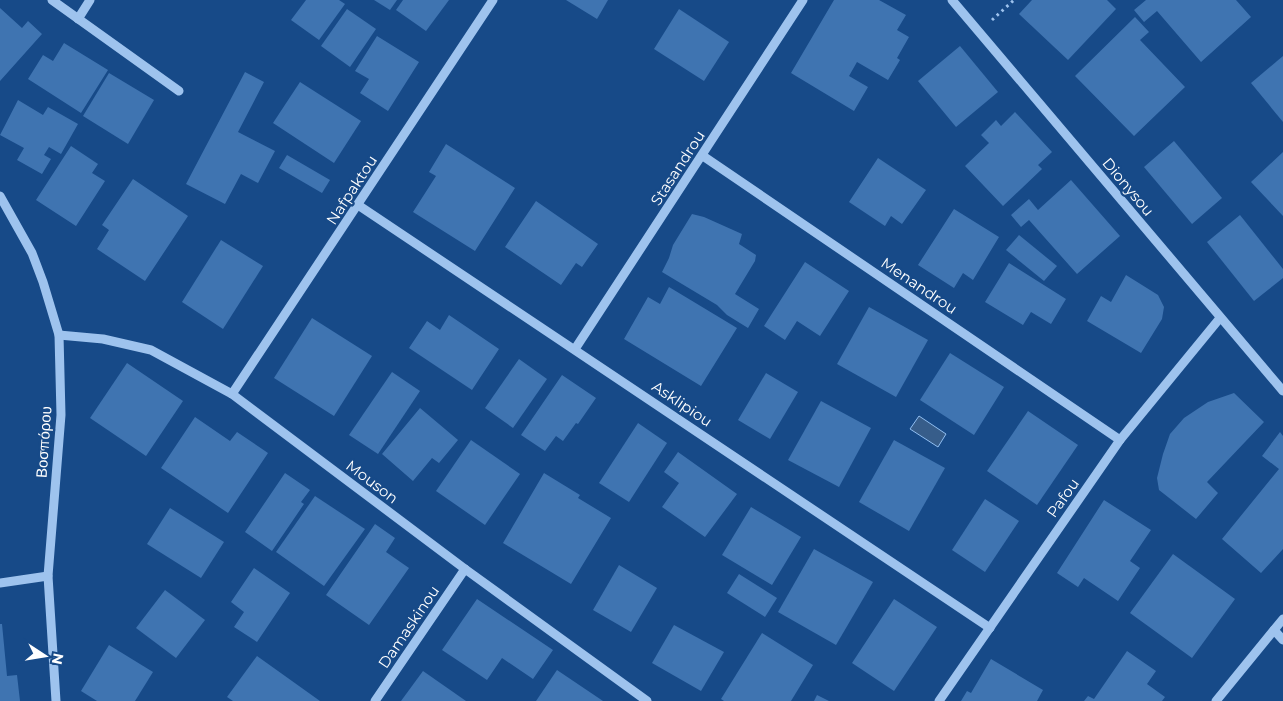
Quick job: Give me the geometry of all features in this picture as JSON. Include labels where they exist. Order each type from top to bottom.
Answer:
[{"type":"street","points":[[52,0],[180,91]]},
{"type":"street","points":[[78,19],[90,0]]},
{"type":"street","name":"Nafpaktou","points":[[232,394],[493,0]]},
{"type":"street","name":"Stasandrou","points":[[575,349],[703,156],[803,0]]},
{"type":"street","name":"Dionysou","points":[[952,0],[1283,391]]},
{"type":"street","name":"Menandrou","points":[[703,156],[1120,440]]},
{"type":"street","name":"Βοσπόρου","points":[[0,196],[32,252],[59,335],[61,415],[48,576],[56,701]]},
{"type":"street","name":"Asklipiou","points":[[358,205],[990,628]]},
{"type":"street","name":"Pafou","points":[[939,701],[1120,440],[1220,318]]},
{"type":"street","name":"Mouson","points":[[59,335],[103,340],[151,350],[232,394],[465,569],[646,701]]},
{"type":"street","name":"Damaskinou","points":[[375,701],[465,569]]},
{"type":"street","points":[[0,583],[48,576]]},
{"type":"street","points":[[1216,701],[1283,619]]},
{"type":"street","points":[[1274,630],[1283,640]]},
{"type":"path","points":[[980,33],[1014,0]]},
{"type":"water","points":[[919,416],[946,434],[938,447],[910,429]]},
{"type":"building","points":[[306,0],[339,0],[345,4],[319,40],[291,20]]},
{"type":"building","points":[[374,0],[397,0],[390,10]]},
{"type":"building","points":[[403,0],[449,0],[426,31],[396,10]]},
{"type":"building","points":[[566,0],[608,0],[597,19]]},
{"type":"building","points":[[834,0],[879,0],[906,15],[897,30],[909,37],[897,58],[900,60],[888,80],[857,62],[849,76],[868,87],[854,111],[791,73]]},
{"type":"building","points":[[1032,0],[1107,0],[1116,9],[1068,60],[1019,14]]},
{"type":"building","points":[[1146,0],[1236,0],[1251,17],[1201,62],[1157,11],[1144,22],[1134,10]]},
{"type":"building","points":[[0,8],[22,28],[28,21],[42,34],[0,81]]},
{"type":"building","points":[[347,9],[376,29],[350,67],[321,46]]},
{"type":"building","points":[[679,9],[729,42],[704,81],[654,49]]},
{"type":"building","points":[[1135,17],[1149,32],[1140,40],[1185,87],[1134,136],[1075,76]]},
{"type":"building","points":[[377,36],[419,62],[388,111],[360,93],[369,79],[355,71]]},
{"type":"building","points":[[64,43],[108,70],[81,113],[28,79],[43,55],[53,61]]},
{"type":"building","points":[[960,46],[998,92],[956,127],[918,81]]},
{"type":"building","points":[[1283,56],[1283,122],[1251,83]]},
{"type":"building","points":[[245,72],[264,82],[238,132],[275,151],[258,183],[241,174],[225,204],[186,184]]},
{"type":"building","points":[[109,73],[154,100],[128,144],[83,116]]},
{"type":"building","points":[[300,82],[361,121],[334,163],[273,123]]},
{"type":"building","points":[[18,100],[43,115],[48,107],[78,124],[61,154],[49,147],[44,155],[51,159],[42,174],[17,160],[24,148],[0,135]]},
{"type":"building","points":[[1015,112],[1052,152],[1038,165],[1042,169],[1003,206],[965,166],[989,143],[981,135],[996,120],[1001,126]]},
{"type":"building","points":[[1174,141],[1222,198],[1192,224],[1144,167]]},
{"type":"building","points":[[446,144],[515,188],[475,251],[413,212],[436,176],[429,172]]},
{"type":"building","points":[[71,146],[98,164],[92,173],[105,181],[76,226],[36,200]]},
{"type":"building","points":[[1283,152],[1283,216],[1251,182]]},
{"type":"building","points":[[287,155],[330,180],[322,193],[279,168]]},
{"type":"building","points":[[878,158],[926,190],[902,224],[891,216],[885,226],[849,202]]},
{"type":"building","points":[[133,179],[188,216],[145,281],[97,249],[109,230],[102,225]]},
{"type":"building","points":[[1071,180],[1120,236],[1077,274],[1029,220],[1021,227],[1011,215],[1029,199],[1038,210]]},
{"type":"building","points":[[536,201],[598,244],[582,267],[576,263],[561,285],[505,247]]},
{"type":"building","points":[[954,209],[999,237],[973,280],[963,273],[954,288],[918,265]]},
{"type":"building","points":[[692,214],[704,217],[742,234],[739,244],[756,255],[755,261],[735,294],[759,309],[748,328],[727,315],[717,305],[662,272],[673,245]]},
{"type":"building","points":[[1240,215],[1283,269],[1283,278],[1254,301],[1207,242]]},
{"type":"building","points":[[1019,235],[1057,266],[1044,281],[1006,250]]},
{"type":"building","points":[[221,240],[263,266],[223,329],[182,302]]},
{"type":"building","points":[[805,262],[849,291],[820,336],[797,321],[785,340],[764,326]]},
{"type":"building","points":[[1009,263],[1066,299],[1051,324],[1031,312],[1023,325],[985,302]]},
{"type":"building","points":[[1126,275],[1158,295],[1164,307],[1162,319],[1141,353],[1087,321],[1101,296],[1111,302]]},
{"type":"building","points":[[669,287],[737,328],[701,386],[624,339],[648,297],[660,304]]},
{"type":"building","points":[[869,307],[928,340],[896,397],[837,364]]},
{"type":"building","points":[[449,315],[499,349],[472,390],[409,348],[427,321],[440,330]]},
{"type":"building","points":[[312,318],[372,356],[334,416],[274,378]]},
{"type":"building","points":[[950,353],[1004,387],[974,435],[920,400]]},
{"type":"building","points":[[519,359],[547,379],[513,428],[485,408]]},
{"type":"building","points":[[127,363],[183,401],[146,456],[90,418]]},
{"type":"building","points":[[392,372],[420,391],[378,454],[349,435]]},
{"type":"building","points":[[766,373],[798,392],[770,439],[738,420]]},
{"type":"building","points":[[562,375],[596,398],[578,424],[576,423],[563,441],[556,436],[545,451],[521,435]]},
{"type":"building","points":[[1234,393],[1264,422],[1207,482],[1218,493],[1196,519],[1159,490],[1157,478],[1163,454],[1170,434],[1184,418],[1208,402]]},
{"type":"building","points":[[821,401],[871,428],[839,487],[788,460]]},
{"type":"building","points":[[420,408],[458,440],[439,463],[432,458],[413,481],[382,454]]},
{"type":"building","points":[[1028,411],[1078,445],[1037,505],[987,471]]},
{"type":"building","points":[[195,417],[230,441],[237,432],[268,453],[228,513],[161,468]]},
{"type":"building","points":[[638,423],[667,443],[629,502],[599,483]]},
{"type":"building","points":[[1280,432],[1283,436],[1283,549],[1261,573],[1222,539],[1279,469],[1262,456]]},
{"type":"building","points":[[471,440],[520,474],[485,525],[436,491]]},
{"type":"building","points":[[894,440],[945,468],[909,531],[859,502]]},
{"type":"building","points":[[678,452],[737,494],[705,537],[662,507],[679,483],[664,472]]},
{"type":"building","points":[[285,473],[310,490],[301,502],[304,504],[272,551],[245,532]]},
{"type":"building","points":[[544,473],[580,495],[578,498],[611,518],[571,584],[503,543]]},
{"type":"building","points":[[315,496],[365,529],[324,586],[276,552]]},
{"type":"building","points":[[985,499],[1019,521],[985,572],[952,550]]},
{"type":"building","points":[[1104,500],[1151,530],[1130,561],[1140,568],[1118,601],[1084,578],[1078,587],[1057,573]]},
{"type":"building","points":[[751,507],[801,537],[772,585],[722,555]]},
{"type":"building","points":[[170,508],[224,542],[201,578],[147,544]]},
{"type":"building","points":[[375,524],[395,538],[386,552],[409,568],[369,625],[326,595]]},
{"type":"building","points":[[814,549],[873,582],[836,645],[778,612]]},
{"type":"building","points":[[1173,554],[1235,599],[1192,658],[1130,613]]},
{"type":"building","points":[[619,565],[657,588],[631,632],[593,610]]},
{"type":"building","points":[[254,568],[290,593],[257,642],[234,627],[244,612],[231,602]]},
{"type":"building","points":[[739,574],[777,598],[765,617],[727,593]]},
{"type":"building","points":[[165,590],[205,620],[176,658],[136,628]]},
{"type":"building","points":[[477,599],[553,650],[533,679],[502,658],[487,680],[442,650]]},
{"type":"building","points":[[894,599],[937,627],[894,691],[852,663]]},
{"type":"building","points":[[0,624],[2,624],[7,676],[17,675],[20,701],[0,701]]},
{"type":"building","points":[[674,625],[724,652],[701,691],[652,663]]},
{"type":"building","points":[[762,633],[813,665],[791,701],[724,701],[721,699]]},
{"type":"building","points":[[109,645],[153,672],[135,701],[97,701],[81,691]]},
{"type":"building","points":[[1127,651],[1156,671],[1147,684],[1165,697],[1162,701],[1084,701],[1088,696],[1094,699]]},
{"type":"building","points":[[257,656],[320,701],[233,701],[227,697]]},
{"type":"building","points":[[991,659],[1043,690],[1037,701],[961,701],[967,691],[971,693]]},
{"type":"building","points":[[557,670],[603,701],[536,701]]},
{"type":"building","points":[[423,671],[466,701],[401,701]]},
{"type":"building","points":[[817,695],[829,701],[814,701]]}]
